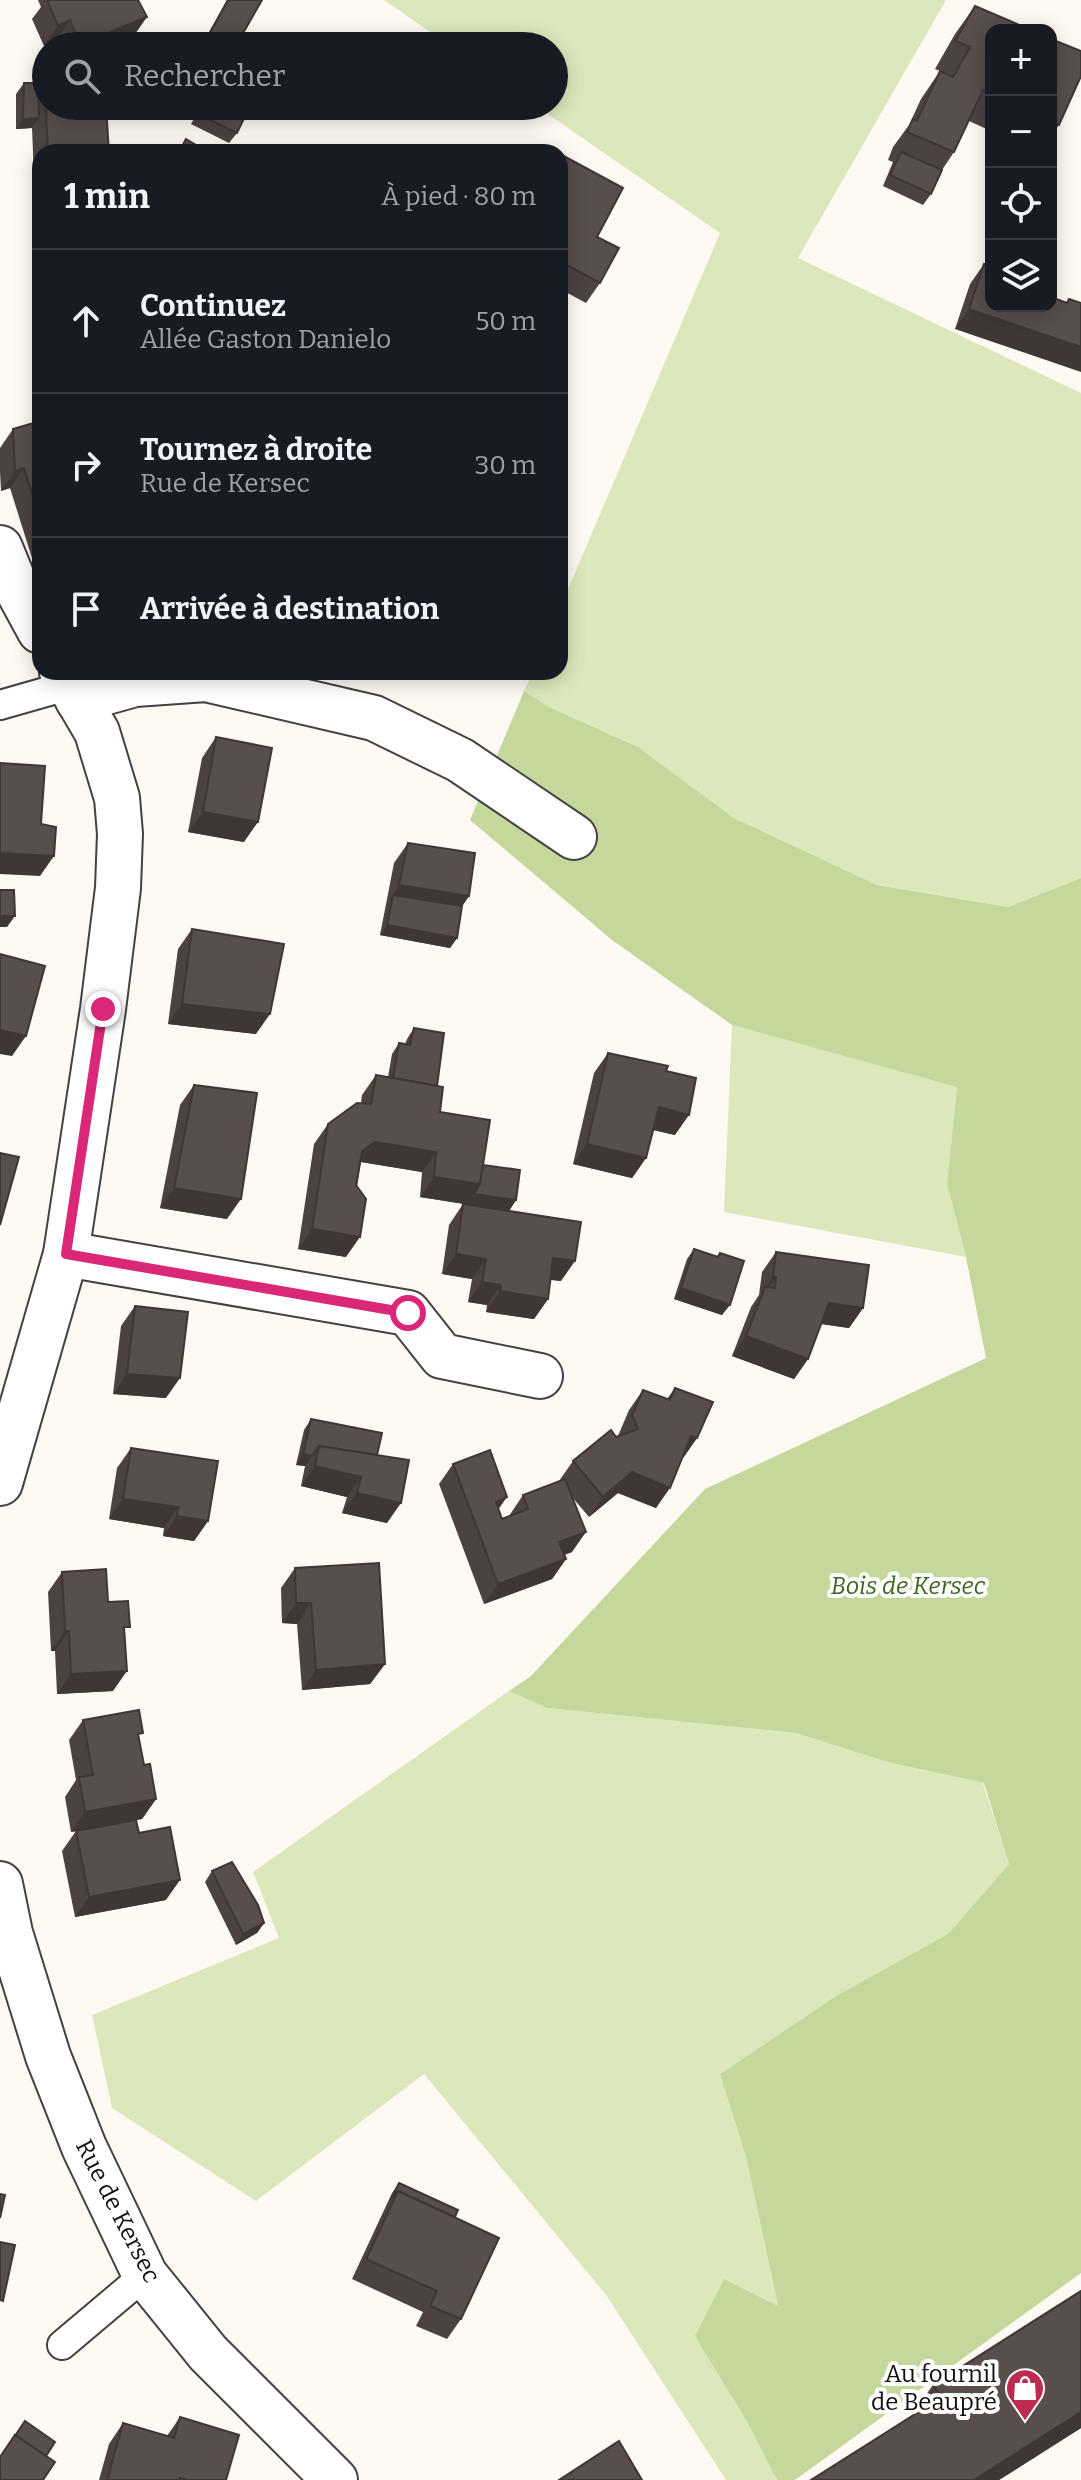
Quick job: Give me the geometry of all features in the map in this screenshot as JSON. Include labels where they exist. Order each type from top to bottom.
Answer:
[{"type":"street","points":[[0,548],[32,616]]},
{"type":"street","points":[[0,1483],[66,1254],[118,888],[120,834],[117,798],[97,732],[70,686],[192,680]]},
{"type":"street","points":[[210,680],[374,718],[460,760],[574,837]]},
{"type":"street","points":[[66,1254],[408,1313],[442,1356],[540,1376]]},
{"type":"street","name":"Rue de Kersec","points":[[0,1884],[10,1933],[48,2056],[84,2147],[145,2275],[208,2353],[332,2479]]},
{"type":"lane","points":[[0,705],[70,686]]},
{"type":"lane","points":[[62,2345],[145,2275]]},
{"type":"green space","points":[[384,0],[946,0],[798,258],[1081,393],[1081,878],[1008,907],[877,885],[734,818],[638,747],[549,707],[524,691],[529,680],[568,680],[568,589],[720,233],[556,120],[568,120],[568,32],[430,32]]},
{"type":"green space","name":"Bois de Kersec","points":[[524,691],[549,707],[638,747],[734,818],[877,885],[1008,907],[1081,878],[1081,2273],[795,2480],[777,2480],[746,2420],[695,2336],[724,2279],[778,2306],[746,2157],[720,2074],[836,1996],[948,1934],[1009,1864],[984,1783],[887,1762],[796,1733],[547,1708],[509,1691],[531,1676],[705,1489],[986,1358],[966,1257],[947,1184],[957,1087],[732,1025],[612,940],[470,820]]},
{"type":"green space","points":[[732,1025],[957,1086],[947,1184],[966,1257],[724,1212]]},
{"type":"green space","points":[[509,1691],[547,1708],[796,1733],[887,1762],[983,1783],[1009,1864],[948,1934],[836,1996],[720,2074],[746,2157],[778,2307],[746,2420],[777,2480],[726,2480],[606,2295],[424,2074],[256,2201],[112,2108],[92,2015],[279,1938],[253,1872]]},
{"type":"building","points":[[47,0],[138,0],[147,17],[110,32],[75,32],[70,20],[58,26]]},
{"type":"building","points":[[228,0],[262,0],[244,32],[211,32]]},
{"type":"building","points":[[975,6],[1017,24],[985,24],[985,91],[954,152],[907,132],[913,119],[917,121],[940,71],[953,77],[970,47],[955,41]]},
{"type":"building","points":[[1057,41],[1081,51],[1081,76],[1059,125]]},
{"type":"building","points":[[24,83],[32,83],[32,118],[23,119]]},
{"type":"building","points":[[46,120],[107,120],[108,144],[48,144]]},
{"type":"building","points":[[210,120],[243,120],[237,133]]},
{"type":"building","points":[[901,152],[942,170],[931,194],[890,175]]},
{"type":"building","points":[[568,158],[623,188],[597,237],[619,248],[600,283],[568,266]]},
{"type":"building","points":[[984,264],[985,312],[1057,312],[1057,299],[1081,303],[1081,347],[969,309]]},
{"type":"building","points":[[32,423],[32,493],[24,468],[15,471],[13,429]]},
{"type":"building","points":[[216,737],[272,748],[258,822],[203,812]]},
{"type":"building","points":[[0,763],[45,766],[41,824],[56,827],[54,856],[0,853]]},
{"type":"building","points":[[408,843],[475,853],[469,896],[399,885]]},
{"type":"building","points":[[0,890],[14,890],[15,916],[0,916]]},
{"type":"building","points":[[393,895],[462,906],[457,938],[387,925]]},
{"type":"building","points":[[192,929],[284,944],[270,1014],[182,1004]]},
{"type":"building","points":[[0,954],[45,966],[26,1036],[0,1030]]},
{"type":"building","points":[[414,1028],[444,1033],[437,1086],[393,1078],[399,1043],[410,1045]]},
{"type":"building","points":[[608,1053],[668,1066],[666,1071],[696,1078],[689,1115],[659,1107],[646,1158],[587,1144]]},
{"type":"building","points":[[376,1075],[443,1087],[440,1112],[490,1120],[480,1184],[434,1177],[436,1152],[375,1142],[362,1151],[356,1185],[366,1199],[360,1237],[312,1229],[328,1124],[357,1103],[371,1104]]},
{"type":"building","points":[[194,1085],[257,1093],[241,1199],[174,1188]]},
{"type":"building","points":[[0,1153],[19,1157],[0,1225]]},
{"type":"building","points":[[483,1165],[520,1170],[516,1200],[474,1194],[480,1184]]},
{"type":"building","points":[[463,1204],[581,1222],[575,1261],[553,1258],[548,1299],[500,1291],[501,1285],[482,1282],[486,1259],[456,1254]]},
{"type":"building","points":[[694,1249],[744,1261],[730,1305],[681,1288]]},
{"type":"building","points":[[776,1252],[869,1265],[863,1308],[829,1303],[808,1359],[746,1336],[765,1287],[775,1288]]},
{"type":"building","points":[[135,1306],[188,1312],[180,1378],[127,1374]]},
{"type":"building","points":[[675,1388],[713,1402],[697,1438],[691,1436],[670,1488],[632,1472],[603,1497],[573,1461],[611,1430],[616,1437],[638,1429],[632,1415],[643,1390],[670,1400]]},
{"type":"building","points":[[311,1419],[382,1433],[377,1455],[319,1446],[312,1456],[303,1454]]},
{"type":"building","points":[[319,1446],[409,1460],[401,1503],[357,1493],[361,1477],[315,1466]]},
{"type":"building","points":[[131,1448],[218,1461],[208,1521],[177,1516],[178,1507],[123,1499]]},
{"type":"building","points":[[490,1450],[507,1497],[496,1502],[502,1519],[528,1509],[523,1495],[565,1479],[586,1532],[559,1542],[566,1559],[498,1584],[453,1464]]},
{"type":"building","points":[[379,1563],[385,1664],[316,1670],[311,1603],[296,1603],[295,1568]]},
{"type":"building","points":[[106,1569],[108,1602],[128,1601],[130,1627],[124,1627],[127,1671],[71,1674],[62,1572]]},
{"type":"building","points":[[139,1710],[143,1733],[138,1734],[144,1765],[150,1764],[156,1799],[85,1812],[79,1777],[93,1775],[83,1720]]},
{"type":"building","points":[[136,1820],[139,1833],[170,1827],[180,1880],[89,1897],[76,1831]]},
{"type":"building","points":[[232,1862],[258,1905],[264,1923],[243,1934],[212,1871]]},
{"type":"building","points":[[399,2183],[458,2210],[455,2217],[398,2191],[391,2200]]},
{"type":"building","points":[[398,2191],[499,2238],[461,2319],[430,2306],[437,2291],[366,2259]]},
{"type":"building","points":[[0,2194],[5,2195],[0,2218]]},
{"type":"building","points":[[0,2242],[15,2245],[3,2301],[0,2300]]},
{"type":"building","points":[[1081,2291],[1081,2412],[974,2480],[811,2480],[942,2397],[933,2385]]},
{"type":"building","points":[[180,2417],[239,2435],[226,2480],[107,2480],[123,2423],[174,2438]]},
{"type":"building","points":[[25,2421],[55,2442],[46,2456],[15,2435]]},
{"type":"building","points":[[15,2435],[55,2462],[43,2480],[0,2480],[0,2457]]},
{"type":"building","points":[[619,2441],[642,2480],[559,2480]]},
{"type":"place","name":"Au fournil de Beaupré","points":[[1025,2422]]},
{"type":"route","points":[[103,1009],[66,1254],[408,1313]]}]
